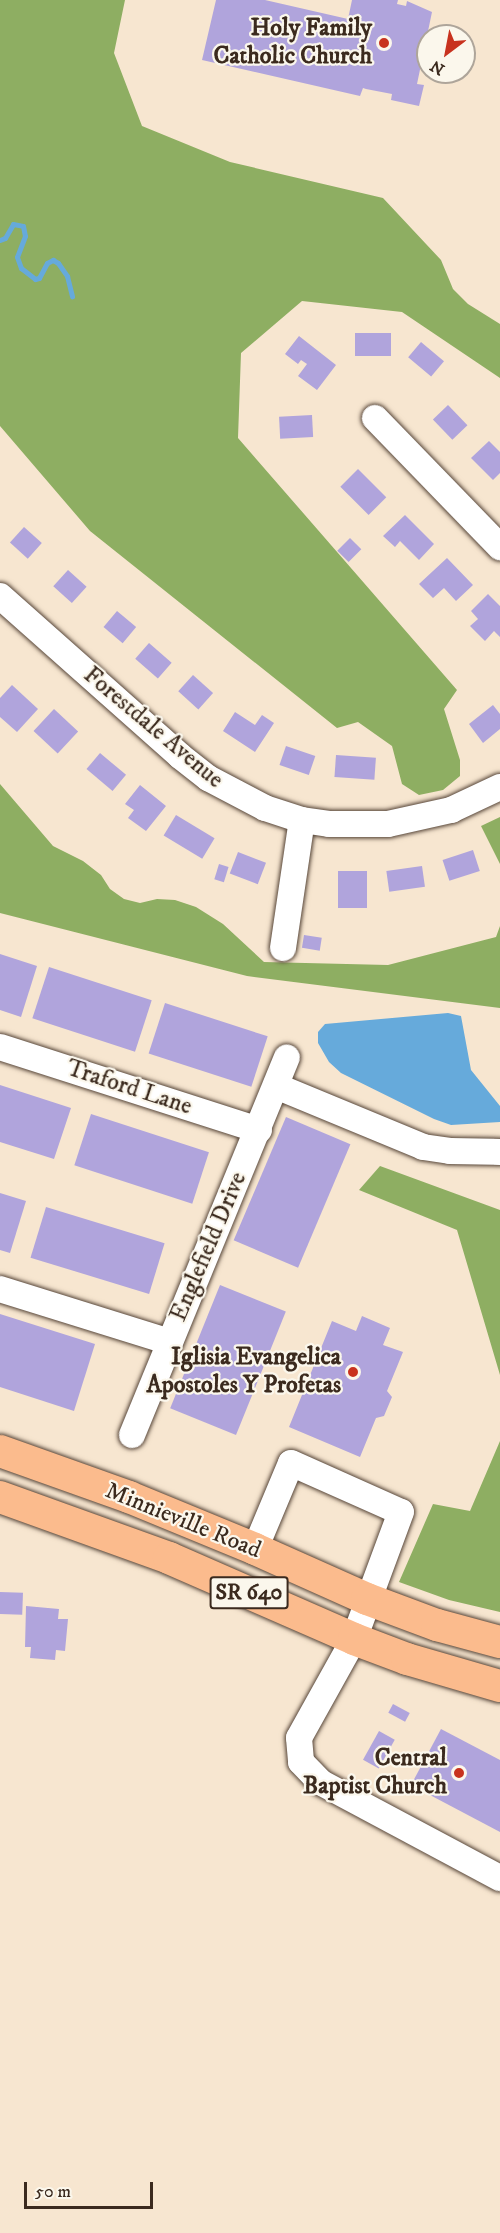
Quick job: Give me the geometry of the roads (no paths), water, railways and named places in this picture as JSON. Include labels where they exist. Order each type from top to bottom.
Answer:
[{"type":"main road","name":"Minnieville Road","points":[[0,1451],[129,1497],[255,1549],[367,1599],[437,1625],[500,1642]]},
{"type":"main road","name":"Minnieville Road","points":[[0,1497],[169,1558],[354,1639],[406,1659],[500,1686]]},
{"type":"street","points":[[375,418],[500,547]]},
{"type":"street","name":"Forestdale Avenue","points":[[0,596],[208,778],[265,808],[302,820],[355,826],[420,819],[451,810],[500,787]]},
{"type":"street","points":[[283,948],[302,820]]},
{"type":"street","name":"Traford Lane","points":[[0,1047],[259,1130]]},
{"type":"street","name":"Englefield Drive","points":[[132,1435],[287,1058]]},
{"type":"street","points":[[276,1086],[423,1147],[450,1151],[500,1152]]},
{"type":"street","points":[[0,1289],[170,1341]]},
{"type":"street","points":[[255,1549],[291,1463],[401,1512],[354,1639],[302,1731],[299,1750],[302,1762],[320,1782],[500,1878]]},
{"type":"water","points":[[448,1013],[461,1016],[471,1070],[500,1106],[500,1122],[451,1125],[434,1119],[341,1073],[329,1062],[318,1043],[318,1032],[325,1024]]},
{"type":"waterway","points":[[0,240],[5,238],[13,224],[23,226],[25,236],[17,257],[21,268],[35,279],[39,278],[47,263],[53,260],[67,276],[72,296]]},
{"type":"place","name":"Holy Family Catholic Church","points":[[384,43]]},
{"type":"place","name":"Iglisia Evangelica Apostoles Y Profetas","points":[[353,1372]]},
{"type":"place","name":"Central Baptist Church","points":[[459,1773]]}]
